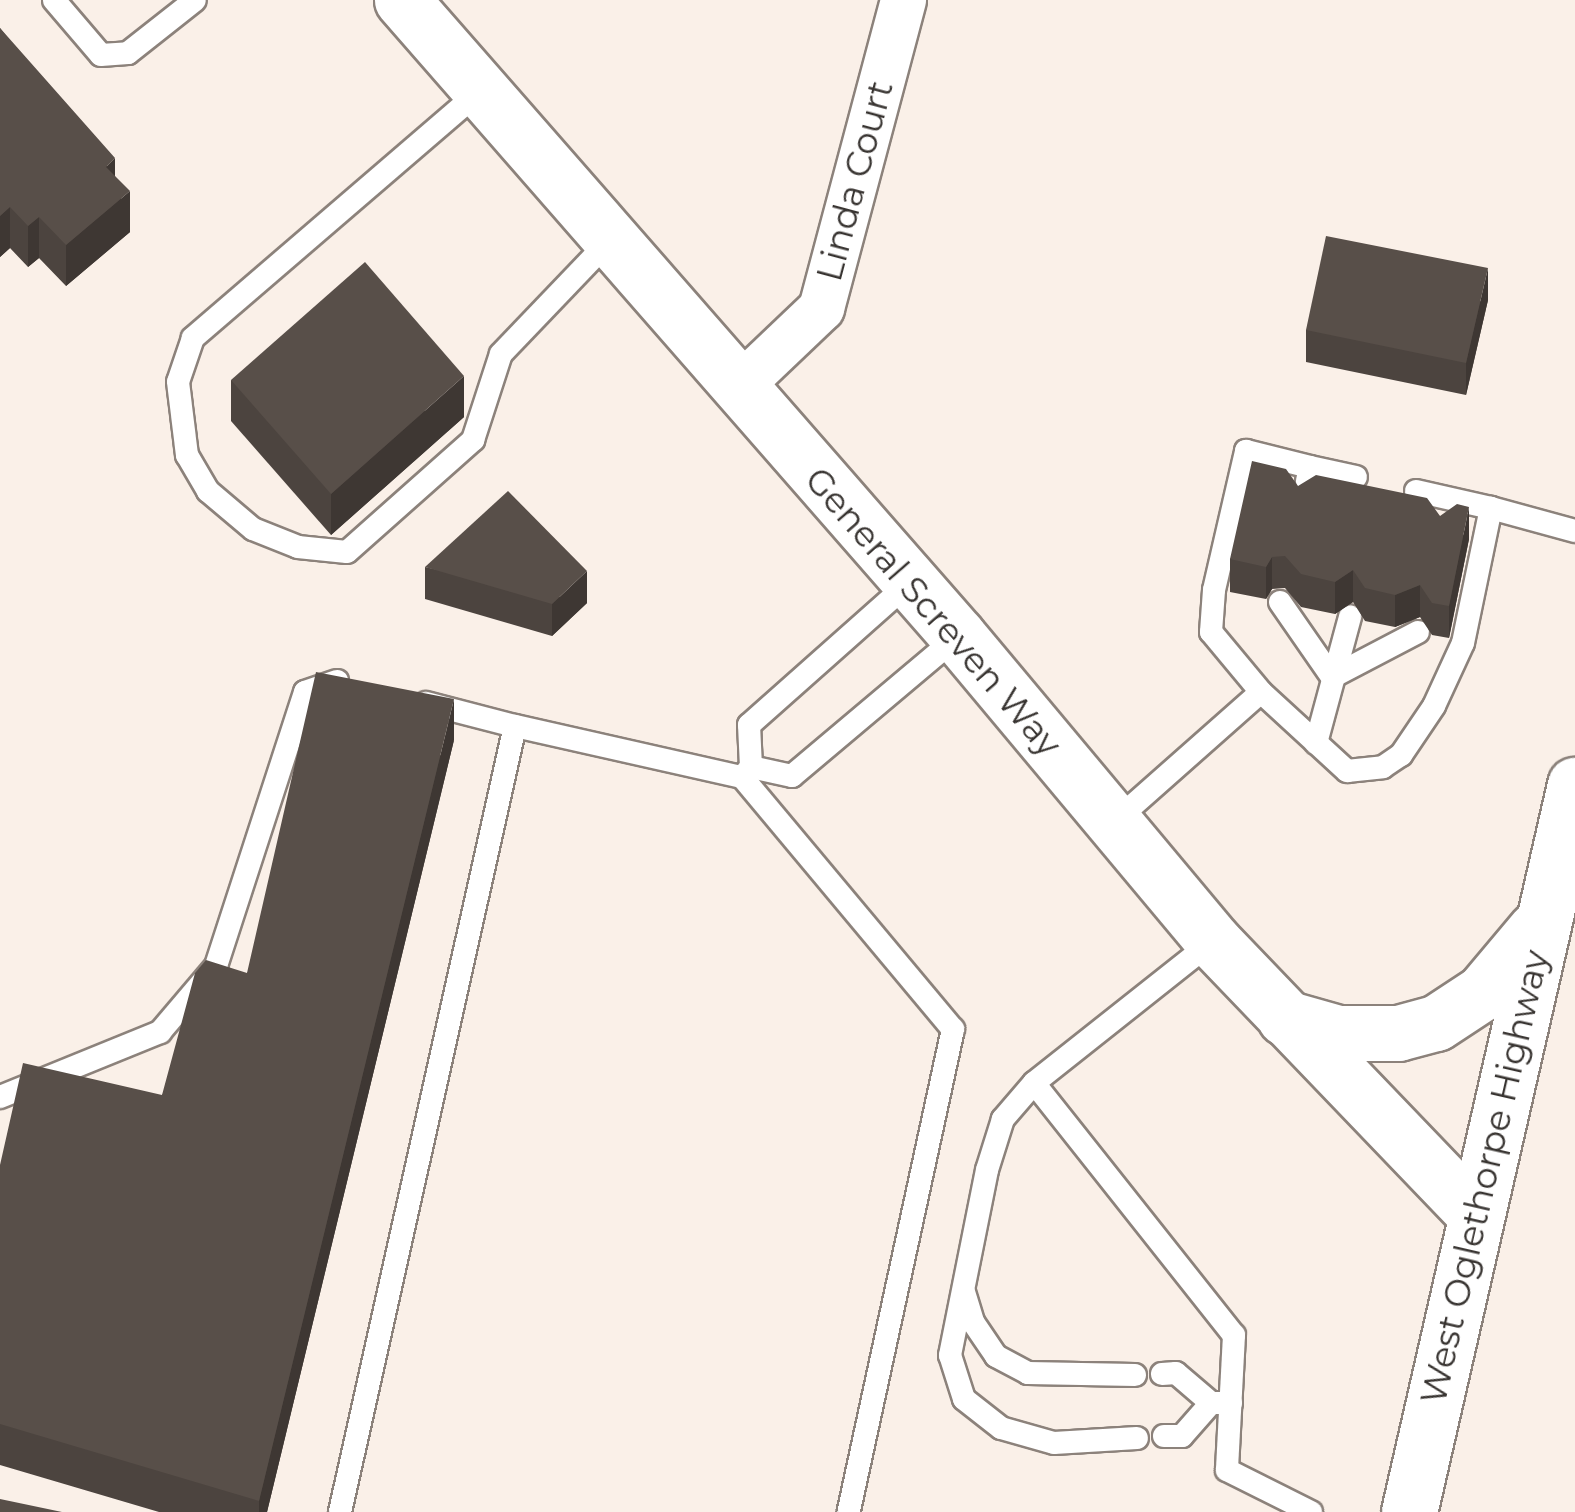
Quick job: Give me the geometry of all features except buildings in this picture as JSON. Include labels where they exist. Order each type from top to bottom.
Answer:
[{"type":"main road","name":"General Screven Way","points":[[402,0],[737,388],[958,636],[1212,941],[1475,1214]]},
{"type":"main road","name":"West Oglethorpe Highway","points":[[1409,1512],[1575,784]]},
{"type":"main road","points":[[1285,1018],[1338,1033],[1398,1033],[1436,1023],[1515,961],[1545,914]]},
{"type":"street","name":"Linda Court","points":[[737,388],[821,308],[903,0]]},
{"type":"lane","points":[[54,0],[101,55],[128,53],[196,0]]},
{"type":"lane","points":[[480,91],[194,338],[178,382],[187,455],[208,491],[253,529],[298,548],[347,552],[473,440],[501,354],[610,240]]},
{"type":"lane","points":[[1356,477],[1246,451],[1214,590],[1211,632],[1261,692],[1347,771],[1383,767],[1402,754],[1434,706],[1462,644],[1491,508]]},
{"type":"lane","points":[[1301,504],[1310,467]]},
{"type":"lane","points":[[1416,491],[1447,507],[1491,508],[1575,531]]},
{"type":"lane","points":[[850,1512],[953,1028],[747,772],[750,726],[910,582]]},
{"type":"lane","points":[[1280,602],[1332,677]]},
{"type":"lane","points":[[1316,743],[1350,618]]},
{"type":"lane","points":[[1332,677],[1418,632]]},
{"type":"lane","points":[[409,699],[516,726],[747,772],[792,776],[958,636]]},
{"type":"lane","points":[[0,1097],[160,1032],[216,966],[305,692],[339,680],[356,685]]},
{"type":"lane","points":[[1114,822],[1261,692]]},
{"type":"lane","points":[[340,1512],[516,726]]},
{"type":"lane","points":[[1137,1438],[1054,1443],[1002,1428],[964,1400],[950,1355],[1003,1119],[1034,1083],[1212,941]]},
{"type":"lane","points":[[1034,1083],[1234,1335],[1221,1402],[1227,1470],[1310,1512]]},
{"type":"lane","points":[[963,1288],[972,1322],[996,1356],[1028,1374],[1134,1375]]},
{"type":"lane","points":[[1162,1374],[1176,1374],[1221,1402]]},
{"type":"lane","points":[[1164,1436],[1182,1436],[1221,1402]]}]
